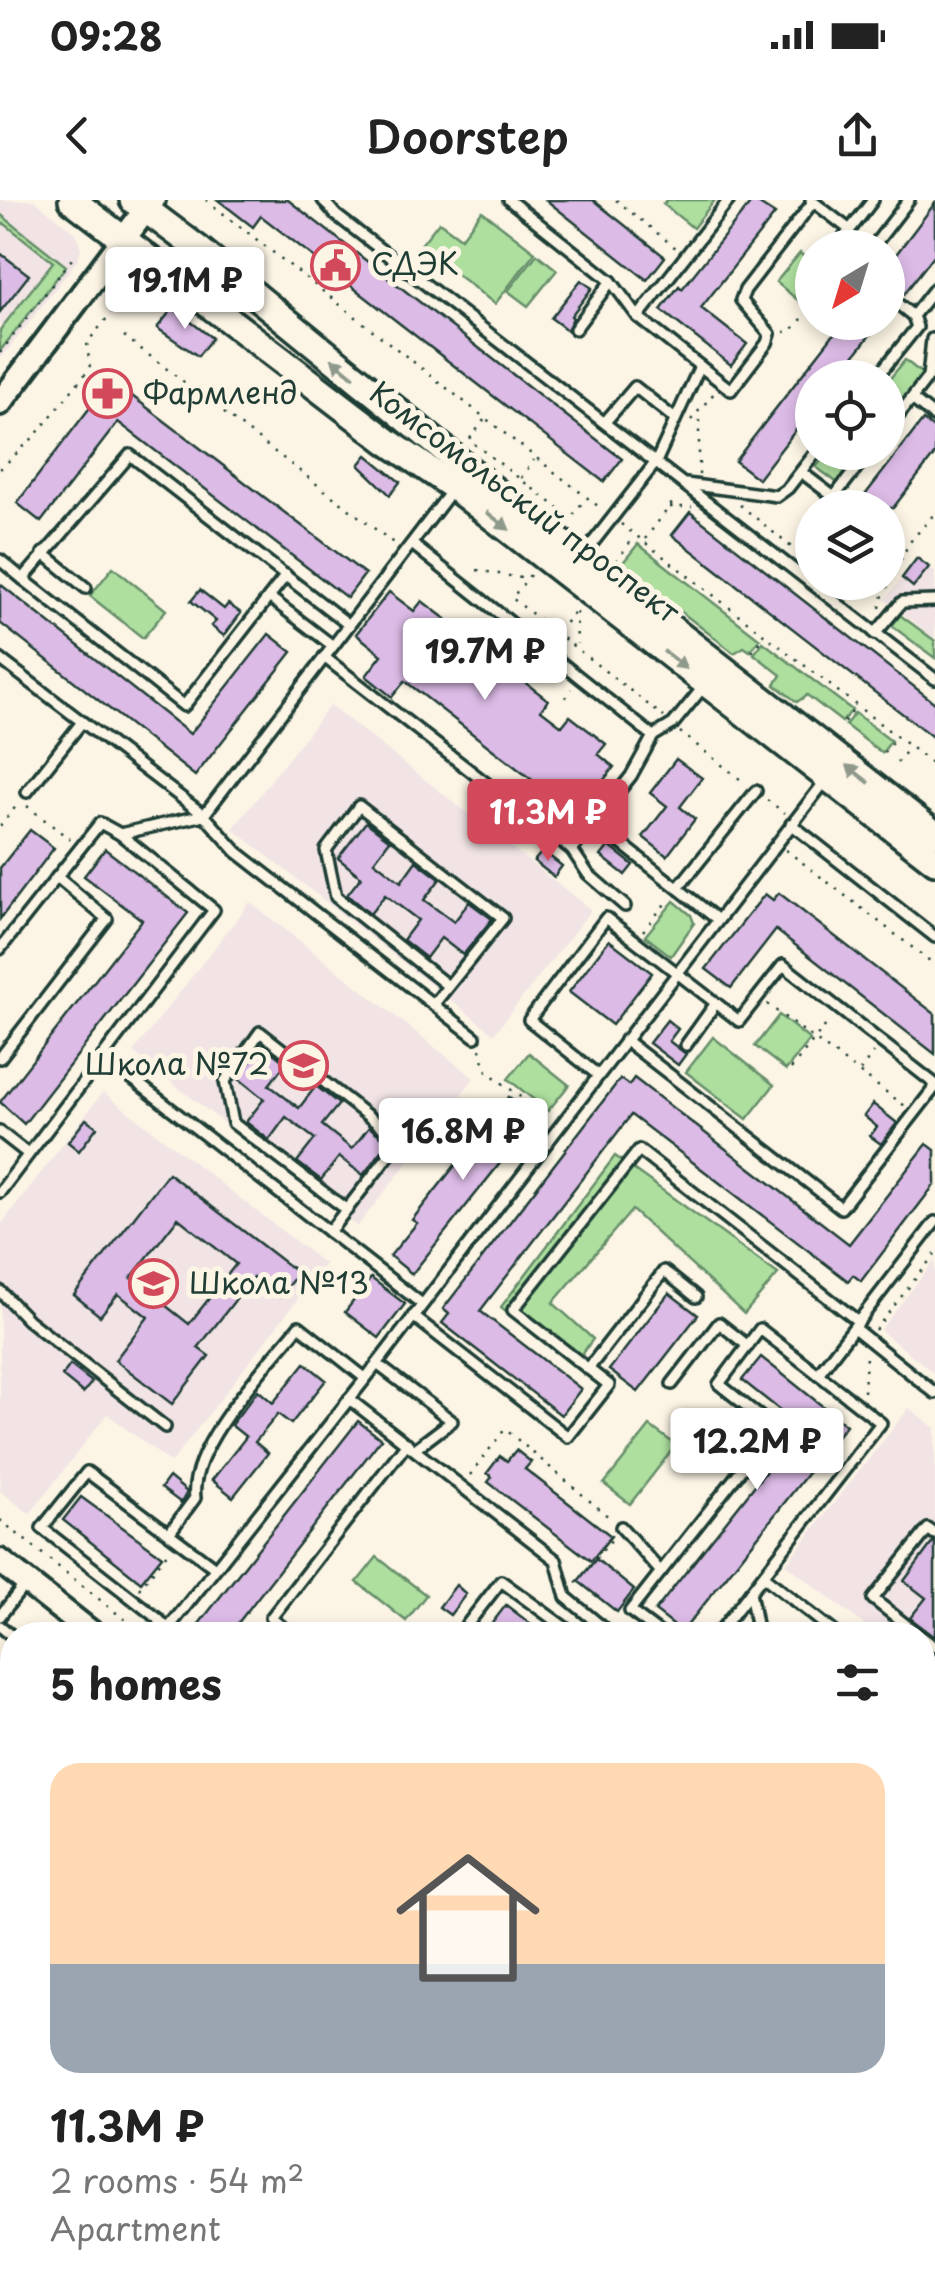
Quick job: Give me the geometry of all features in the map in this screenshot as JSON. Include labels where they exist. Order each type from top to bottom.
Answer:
[{"type":"main road","name":"Комсомольский проспект","points":[[72,200],[454,487],[658,617],[935,834]]},
{"type":"main road","name":"Комсомольский проспект","points":[[145,203],[414,426],[574,566],[615,612],[935,861]]},
{"type":"main road","points":[[358,418],[382,424],[408,441],[414,438],[414,426]]},
{"type":"main road","points":[[615,612],[609,602],[617,596],[658,617]]},
{"type":"main road","points":[[902,835],[898,827],[904,822],[935,844]]},
{"type":"street","points":[[0,404],[124,241],[145,203]]},
{"type":"street","points":[[0,1561],[78,1622]]},
{"type":"lane","points":[[323,200],[336,215],[935,679]]},
{"type":"lane","points":[[509,200],[611,281],[638,317],[732,390],[770,334],[741,300],[744,290],[812,201],[850,230],[873,200]]},
{"type":"lane","points":[[638,317],[729,200]]},
{"type":"lane","points":[[886,230],[910,200]]},
{"type":"lane","points":[[575,329],[611,281]]},
{"type":"lane","points":[[913,316],[935,288]]},
{"type":"lane","points":[[905,310],[913,316],[917,328],[933,340],[928,377],[905,408]]},
{"type":"lane","points":[[891,360],[917,328]]},
{"type":"lane","points":[[574,566],[656,462],[700,366]]},
{"type":"lane","points":[[605,422],[635,387],[676,419]]},
{"type":"lane","points":[[912,399],[935,417]]},
{"type":"lane","points":[[23,580],[130,455],[350,625]]},
{"type":"lane","points":[[685,484],[777,496],[801,472],[834,498],[855,470]]},
{"type":"lane","points":[[120,834],[204,815],[454,487]]},
{"type":"lane","points":[[408,548],[653,736]]},
{"type":"lane","points":[[43,553],[86,588]]},
{"type":"lane","points":[[0,560],[184,706],[286,575]]},
{"type":"lane","points":[[269,598],[333,646]]},
{"type":"lane","points":[[876,634],[902,602],[935,601]]},
{"type":"lane","points":[[0,658],[204,815],[237,852],[476,1036]]},
{"type":"lane","points":[[324,658],[572,850],[588,874],[625,906]]},
{"type":"lane","points":[[572,850],[631,776],[653,736],[673,724],[706,683]]},
{"type":"lane","points":[[27,792],[82,722]]},
{"type":"lane","points":[[176,1622],[828,778]]},
{"type":"lane","points":[[678,888],[756,791]]},
{"type":"lane","points":[[434,1004],[503,918],[358,806],[326,850],[336,897],[448,986]]},
{"type":"lane","points":[[0,948],[100,822],[214,910],[0,1191]]},
{"type":"lane","points":[[594,822],[718,920]]},
{"type":"lane","points":[[792,822],[935,937]]},
{"type":"lane","points":[[0,1058],[107,918],[56,877]]},
{"type":"lane","points":[[598,1075],[529,1020],[606,918],[740,1021],[783,965],[935,1086],[841,1208],[625,1040]]},
{"type":"lane","points":[[686,1045],[716,1003]]},
{"type":"lane","points":[[330,1232],[347,1210],[400,1141],[260,1032],[225,1081],[233,1122],[347,1210]]},
{"type":"lane","points":[[102,1056],[422,1304]]},
{"type":"lane","points":[[924,1101],[935,1110]]},
{"type":"lane","points":[[0,1132],[28,1154]]},
{"type":"lane","points":[[413,1316],[568,1437],[609,1385],[513,1310],[639,1150],[935,1393]]},
{"type":"lane","points":[[818,1374],[935,1222]]},
{"type":"lane","points":[[588,1369],[664,1271],[696,1297]]},
{"type":"lane","points":[[0,1291],[28,1320],[165,1427]]},
{"type":"lane","points":[[672,1384],[719,1324],[748,1346]]},
{"type":"lane","points":[[174,1536],[195,1498],[192,1480],[220,1425],[299,1326],[365,1378]]},
{"type":"lane","points":[[645,1622],[630,1611],[774,1428],[719,1384],[760,1329],[881,1424],[727,1622]]},
{"type":"lane","points":[[276,1622],[271,1618],[411,1446],[452,1421],[377,1364]]},
{"type":"lane","points":[[349,1398],[556,1560],[566,1594],[597,1622]]},
{"type":"lane","points":[[157,1622],[42,1528],[87,1472],[215,1568]]},
{"type":"lane","points":[[621,1527],[661,1572]]},
{"type":"lane","points":[[903,1622],[873,1599],[928,1529],[935,1534]]},
{"type":"lane","points":[[762,1576],[821,1622]]},
{"type":"lane","points":[[469,1622],[501,1581],[557,1622]]},
{"type":"lane","points":[[0,1616],[27,1582]]},
{"type":"lane","points":[[750,1592],[756,1622]]},
{"type":"path","points":[[206,200],[935,766]]},
{"type":"path","points":[[616,200],[686,256]]},
{"type":"path","points":[[0,353],[72,260]]},
{"type":"path","points":[[0,469],[35,436],[90,368],[87,344],[139,278],[150,286]]},
{"type":"path","points":[[770,334],[791,331],[795,327]]},
{"type":"path","points":[[124,336],[408,548]]},
{"type":"path","points":[[688,423],[723,384]]},
{"type":"path","points":[[699,411],[699,486]]},
{"type":"path","points":[[485,418],[469,440],[571,518]]},
{"type":"path","points":[[520,479],[536,458]]},
{"type":"path","points":[[644,540],[685,484]]},
{"type":"path","points":[[720,489],[795,550]]},
{"type":"path","points":[[878,620],[882,598],[910,542],[935,513]]},
{"type":"path","points":[[477,570],[528,579]]},
{"type":"path","points":[[512,598],[792,822]]},
{"type":"path","points":[[576,610],[577,648]]},
{"type":"path","points":[[752,652],[766,635]]},
{"type":"path","points":[[844,722],[857,706]]},
{"type":"path","points":[[884,753],[897,737]]},
{"type":"path","points":[[897,763],[910,746]]},
{"type":"path","points":[[0,826],[20,800],[80,846]]},
{"type":"path","points":[[777,842],[935,965]]},
{"type":"path","points":[[635,940],[678,888]]},
{"type":"path","points":[[758,997],[914,1113]]},
{"type":"path","points":[[790,1069],[839,1008]]},
{"type":"path","points":[[476,1036],[487,1071],[559,1127]]},
{"type":"path","points":[[859,1072],[882,1042]]},
{"type":"path","points":[[862,1408],[868,1340],[935,1254]]},
{"type":"path","points":[[463,1484],[505,1429],[621,1527],[566,1594]]},
{"type":"path","points":[[0,1520],[128,1622]]},
{"type":"path","points":[[132,1598],[174,1536]]},
{"type":"shaded area","points":[[0,200],[34,200],[76,233],[81,249],[77,261],[0,360]]},
{"type":"shaded area","points":[[917,558],[935,572],[935,639],[885,600],[905,600],[905,574]]},
{"type":"shaded area","points":[[330,705],[591,910],[494,1034],[233,829]]},
{"type":"shaded area","name":"Школа №72","points":[[250,902],[474,1078],[357,1227],[133,1052]]},
{"type":"shaded area","name":"Школа №13","points":[[103,1092],[325,1264],[171,1463],[107,1414],[30,1514],[0,1491],[0,1226]]},
{"type":"shaded area","points":[[935,1260],[935,1374],[880,1330]]},
{"type":"shaded area","points":[[909,1408],[935,1428],[935,1622],[860,1622],[786,1564]]},
{"type":"green space","points":[[667,200],[715,200],[693,228],[663,204]]},
{"type":"green space","points":[[482,211],[535,252],[495,304],[420,246],[439,222],[461,238]]},
{"type":"green space","points":[[0,214],[66,266],[0,351],[0,330],[53,262],[0,224]]},
{"type":"green space","points":[[537,254],[557,270],[528,306],[508,291]]},
{"type":"green space","points":[[795,259],[795,298],[776,282]]},
{"type":"green space","points":[[905,360],[925,376],[905,401]]},
{"type":"green space","points":[[820,470],[850,470],[839,484]]},
{"type":"green space","points":[[638,544],[760,639],[750,651],[744,647],[734,653],[621,565]]},
{"type":"green space","points":[[113,567],[166,610],[143,638],[90,596]]},
{"type":"green space","points":[[900,615],[935,641],[935,658],[892,626]]},
{"type":"green space","points":[[763,642],[852,710],[842,722],[807,695],[797,702],[775,685],[781,675],[754,654]]},
{"type":"green space","points":[[855,713],[891,741],[882,753],[845,725]]},
{"type":"green space","points":[[674,901],[691,915],[694,923],[671,956],[645,936]]},
{"type":"green space","points":[[779,1015],[810,1040],[786,1070],[755,1046]]},
{"type":"green space","points":[[713,1037],[774,1085],[747,1119],[686,1072]]},
{"type":"green space","points":[[529,1053],[569,1085],[548,1111],[508,1079]]},
{"type":"green space","points":[[615,1156],[778,1274],[744,1314],[632,1210],[553,1303],[593,1339],[573,1366],[501,1307]]},
{"type":"green space","points":[[650,1426],[676,1445],[630,1504],[604,1484]]},
{"type":"green space","points":[[377,1557],[426,1595],[406,1621],[357,1582]]},
{"type":"building","points":[[218,200],[288,200],[622,459],[604,482],[261,216],[253,227]]},
{"type":"building","points":[[546,200],[593,200],[665,257],[647,280]]},
{"type":"building","points":[[753,200],[775,214],[701,308],[747,344],[731,365],[661,310]]},
{"type":"building","points":[[935,203],[935,254],[905,293],[905,243]]},
{"type":"building","points":[[0,253],[29,275],[0,312]]},
{"type":"building","points":[[581,280],[592,288],[571,316],[567,330],[551,318]]},
{"type":"building","points":[[173,308],[212,338],[198,356],[157,328]]},
{"type":"building","points":[[829,340],[866,340],[851,360],[813,360]]},
{"type":"building","points":[[111,380],[365,574],[347,598],[118,422],[41,522],[17,503]]},
{"type":"building","points":[[795,384],[795,431],[758,479],[735,461]]},
{"type":"building","points":[[923,420],[935,429],[935,454],[905,493],[869,490],[884,470],[905,470],[905,443]]},
{"type":"building","points":[[367,455],[400,482],[390,495],[359,465]]},
{"type":"building","points":[[690,512],[795,594],[795,600],[803,600],[935,703],[935,739],[672,535]]},
{"type":"building","points":[[917,558],[929,567],[913,587],[905,580],[905,574]]},
{"type":"building","points":[[0,584],[190,734],[269,634],[292,652],[195,776],[0,623]]},
{"type":"building","points":[[200,590],[224,609],[228,604],[241,613],[224,636],[211,626],[216,621],[191,601]]},
{"type":"building","points":[[389,592],[414,611],[422,601],[460,630],[452,640],[473,657],[480,648],[548,700],[541,710],[562,726],[570,716],[606,744],[598,754],[614,767],[581,809],[567,797],[550,820],[524,799],[536,783],[405,681],[392,697],[366,676],[382,655],[356,634]]},
{"type":"building","points":[[676,759],[702,778],[680,807],[695,819],[667,856],[643,837],[667,806],[650,793]]},
{"type":"building","points":[[366,822],[390,840],[374,861],[401,882],[416,861],[440,879],[424,900],[454,922],[469,902],[492,919],[463,955],[441,938],[426,958],[403,940],[418,920],[385,895],[370,914],[347,895],[361,877],[338,858]]},
{"type":"building","points":[[30,830],[54,848],[0,919],[0,868]]},
{"type":"building","points":[[609,846],[633,865],[625,875],[601,856]]},
{"type":"building","points":[[105,849],[188,913],[24,1124],[0,1102],[142,920],[84,876]]},
{"type":"building","points":[[543,851],[562,866],[554,877],[534,861]]},
{"type":"building","points":[[779,893],[935,1014],[935,1054],[776,930],[731,988],[706,969],[765,894],[773,900]]},
{"type":"building","points":[[609,940],[652,973],[612,1025],[569,992]]},
{"type":"building","points":[[667,1020],[678,1029],[669,1041],[686,1054],[678,1065],[649,1043]]},
{"type":"building","points":[[263,1045],[286,1063],[269,1085],[299,1108],[316,1086],[339,1104],[322,1125],[352,1149],[369,1127],[389,1142],[363,1175],[339,1157],[321,1180],[297,1162],[315,1139],[286,1117],[269,1140],[246,1122],[264,1099],[238,1078]]},
{"type":"building","points":[[634,1078],[849,1244],[927,1144],[935,1150],[935,1184],[861,1281],[853,1275],[848,1281],[631,1115],[480,1311],[581,1389],[561,1415],[442,1323],[449,1314],[443,1309],[620,1079],[629,1085]]},
{"type":"building","points":[[509,1097],[536,1118],[412,1274],[390,1256],[417,1223],[412,1220]]},
{"type":"building","points":[[873,1104],[897,1123],[881,1144],[870,1136],[877,1127],[864,1116]]},
{"type":"building","points":[[86,1119],[97,1127],[79,1151],[68,1142]]},
{"type":"building","points":[[168,1173],[298,1273],[279,1297],[253,1277],[198,1348],[209,1356],[172,1404],[115,1360],[148,1317],[118,1294],[100,1316],[74,1295]],"holes":[[[178,1218],[236,1264],[189,1324],[131,1278]]]},
{"type":"building","points":[[371,1278],[405,1304],[379,1338],[345,1312]]},
{"type":"building","points":[[669,1293],[698,1315],[638,1392],[609,1370]]},
{"type":"building","points":[[761,1357],[846,1425],[690,1622],[669,1622],[655,1611],[801,1427],[742,1380]]},
{"type":"building","points":[[305,1363],[326,1380],[291,1424],[278,1414],[255,1442],[268,1453],[233,1497],[212,1480],[246,1437],[231,1425],[258,1390],[273,1403]]},
{"type":"building","points":[[70,1365],[92,1382],[83,1393],[62,1376]]},
{"type":"building","points":[[358,1421],[381,1439],[239,1622],[200,1622]]},
{"type":"building","points":[[516,1450],[531,1462],[525,1469],[611,1536],[591,1561],[488,1482],[492,1477],[487,1473],[500,1456],[507,1461]]},
{"type":"building","points":[[169,1477],[187,1492],[181,1503],[161,1488]]},
{"type":"building","points":[[81,1497],[162,1556],[141,1582],[63,1520]]},
{"type":"building","points":[[935,1542],[935,1622],[915,1622],[910,1618],[926,1598],[904,1581]]},
{"type":"building","points":[[596,1559],[634,1590],[617,1612],[578,1581]]},
{"type":"building","points":[[456,1585],[466,1594],[450,1615],[439,1607]]},
{"type":"building","points":[[506,1605],[528,1622],[493,1622]]},
{"type":"place","name":"СДЭК","points":[[336,265]]},
{"type":"place","name":"Фармленд","points":[[108,394]]},
{"type":"place","name":"Школа №72","points":[[304,1065]]},
{"type":"place","name":"Школа №13","points":[[154,1284]]}]
